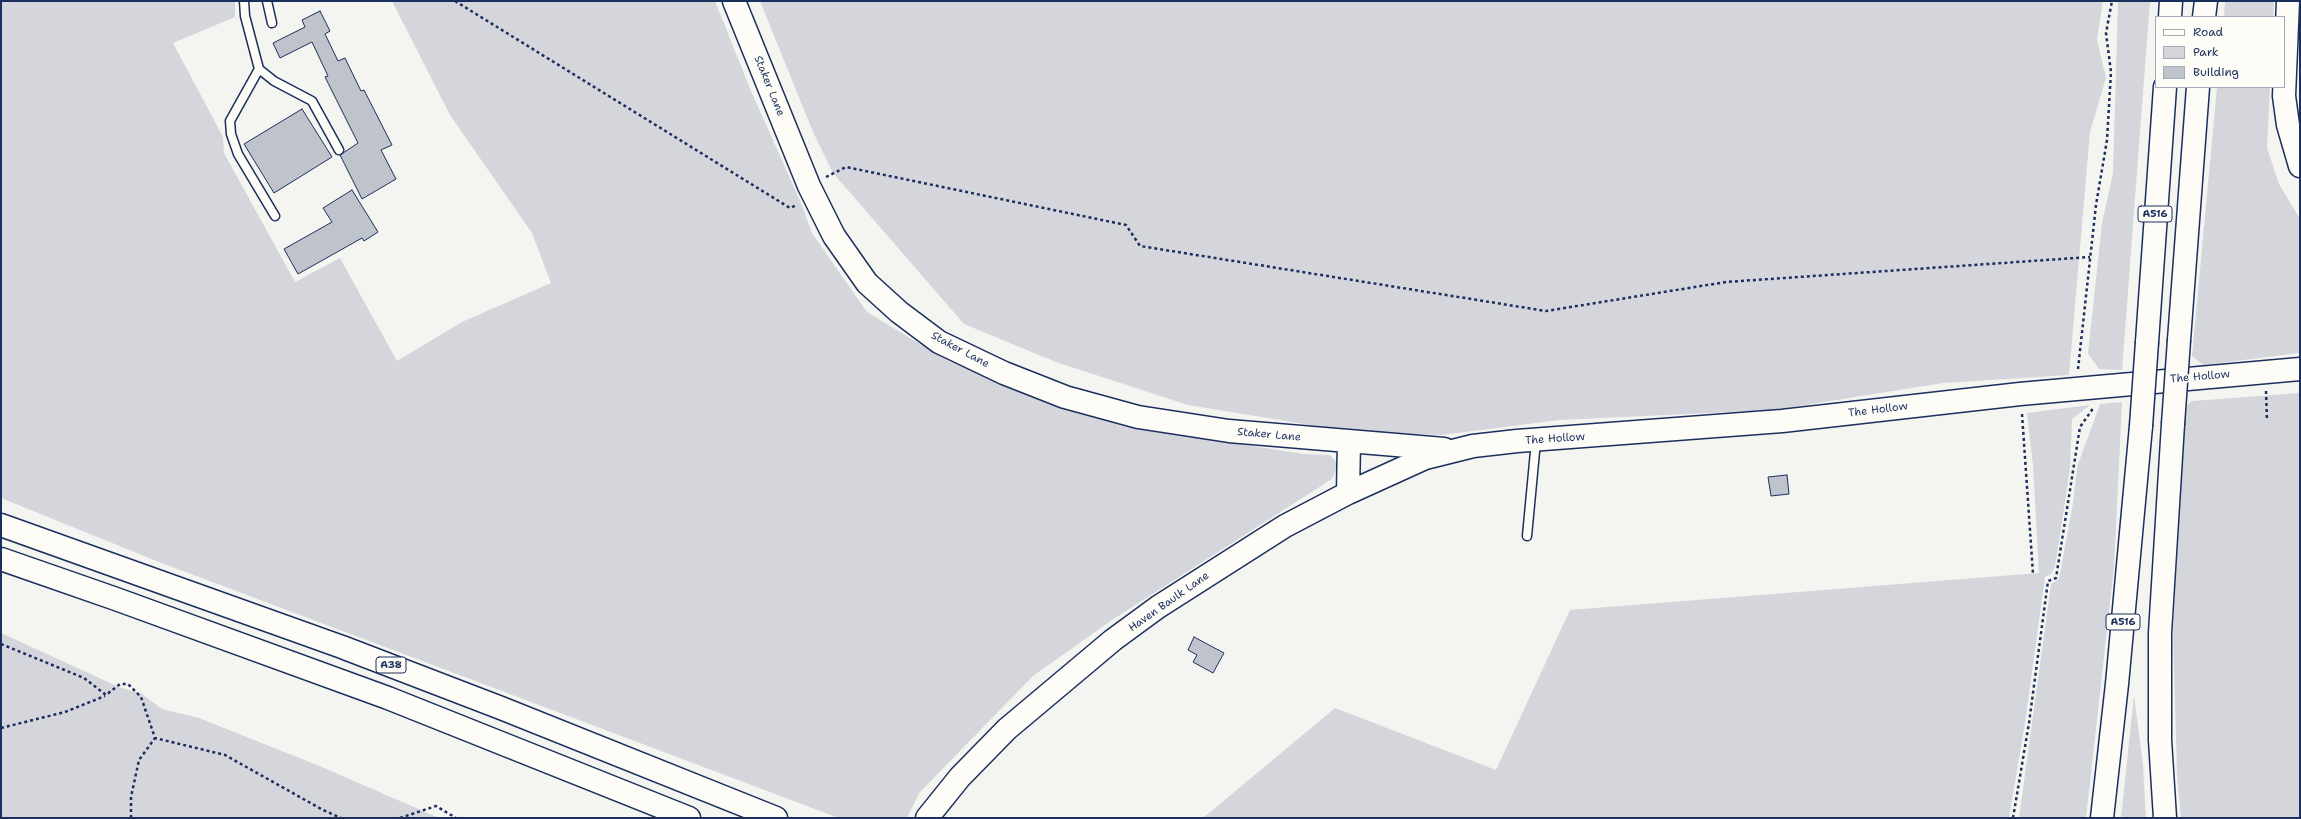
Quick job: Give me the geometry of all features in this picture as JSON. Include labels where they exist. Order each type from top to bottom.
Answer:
[{"type":"main road","name":"Staker Lane","points":[[734,1],[812,192],[834,236],[863,277],[894,308],[939,342],[1004,373],[1065,397],[1138,417],[1229,431],[1455,450]]},
{"type":"main road","points":[[2170,16],[2171,1]]},
{"type":"main road","points":[[2204,16],[2206,1]]},
{"type":"main road","points":[[2285,72],[2288,1]]},
{"type":"main road","name":"A516","points":[[2102,818],[2117,684],[2141,426],[2165,88]]},
{"type":"main road","name":"A516","points":[[2165,818],[2160,740],[2160,633],[2173,424],[2198,88]]},
{"type":"main road","points":[[2284,88],[2288,125],[2300,166]]},
{"type":"main road","name":"The Hollow","points":[[1455,450],[1536,440],[1782,421],[2020,394],[2300,368]]},
{"type":"main road","points":[[1348,492],[1349,441]]},
{"type":"main road","name":"Haven Baulk Lane","points":[[927,818],[960,777],[1001,734],[1113,640],[1158,607],[1204,576],[1285,526],[1348,492],[1401,468],[1455,450]]},
{"type":"main road","name":"A38","points":[[1,525],[350,649],[776,818]]},
{"type":"main road","points":[[1,559],[116,599],[388,698],[690,818]]},
{"type":"lane","points":[[244,1],[245,16],[259,69],[274,81],[312,101],[339,150]]},
{"type":"lane","points":[[267,1],[272,23]]},
{"type":"lane","points":[[259,69],[230,121],[231,134],[238,154],[275,216]]},
{"type":"lane","points":[[1527,536],[1536,440]]},
{"type":"path","points":[[455,1],[790,208],[846,168],[1126,225],[1140,246],[1546,311],[1726,282],[2090,257]]},
{"type":"path","points":[[2013,818],[2029,723],[2048,581],[2056,578],[2080,427],[2097,403],[2086,389],[2090,257],[2096,205],[2107,140],[2112,72],[2106,33],[2112,1]]},
{"type":"path","points":[[2266,392],[2267,421]]},
{"type":"path","points":[[2020,394],[2033,574]]},
{"type":"path","points":[[1,644],[84,678],[106,695]]},
{"type":"path","points":[[1,728],[65,712],[106,695],[120,684],[128,684],[140,697],[155,738]]},
{"type":"path","points":[[131,818],[130,797],[139,760],[155,738]]},
{"type":"path","points":[[155,738],[225,755],[323,810],[341,818]]},
{"type":"path","points":[[400,818],[436,806],[456,818]]},
{"type":"green space","points":[[1,1],[235,1],[235,17],[173,43],[223,137],[224,153],[295,282],[340,258],[397,361],[462,322],[551,283],[532,233],[450,115],[392,1],[715,1],[751,91],[801,203],[812,233],[867,312],[950,362],[1122,426],[1304,454],[1330,455],[1338,464],[1332,479],[1112,620],[1033,676],[920,792],[907,818],[839,818],[154,560],[1,498]]},
{"type":"green space","points":[[760,1],[2103,1],[2097,40],[2106,78],[2090,132],[2069,375],[1943,383],[1774,410],[1559,420],[1442,435],[1347,431],[1188,405],[1056,362],[964,324],[833,173],[813,132]]},
{"type":"green space","points":[[2118,1],[2150,1],[2122,370],[2099,369],[2088,354],[2102,223],[2113,173]]},
{"type":"green space","points":[[2225,1],[2274,1],[2273,16],[2224,16]]},
{"type":"green space","points":[[2217,88],[2270,88],[2267,148],[2279,184],[2300,219],[2300,353],[2203,365],[2192,356]]},
{"type":"green space","points":[[2300,393],[2300,818],[2181,818],[2177,774],[2173,630],[2185,407],[2192,401]]},
{"type":"green space","points":[[2122,402],[2114,567],[2086,818],[2019,818],[2051,584],[2059,579],[2073,503],[2077,467],[2100,404]]},
{"type":"green space","points":[[2090,405],[2072,419],[2070,468],[2059,542],[2055,566],[2051,574],[2045,577],[2025,723],[2009,818],[1203,818],[1335,708],[1496,770],[1570,610],[2039,573],[2033,466],[2027,413]]},
{"type":"green space","points":[[1,633],[119,687],[142,694],[162,709],[199,718],[322,767],[439,818],[1,818]]},
{"type":"green space","points":[[2134,695],[2143,765],[2146,818],[2121,818]]},
{"type":"building","points":[[320,11],[330,31],[325,34],[338,61],[345,58],[361,91],[364,90],[392,145],[381,150],[396,179],[362,199],[340,155],[358,143],[325,77],[328,76],[312,42],[280,58],[273,43],[305,27],[302,20]]},
{"type":"building","points":[[302,109],[332,157],[274,193],[244,144]]},
{"type":"building","points":[[352,190],[378,232],[364,241],[362,238],[298,274],[284,249],[332,222],[323,208]]},
{"type":"building","points":[[1787,475],[1789,494],[1771,496],[1768,477]]},
{"type":"building","points":[[1194,637],[1224,653],[1213,673],[1193,662],[1197,655],[1188,650]]}]
